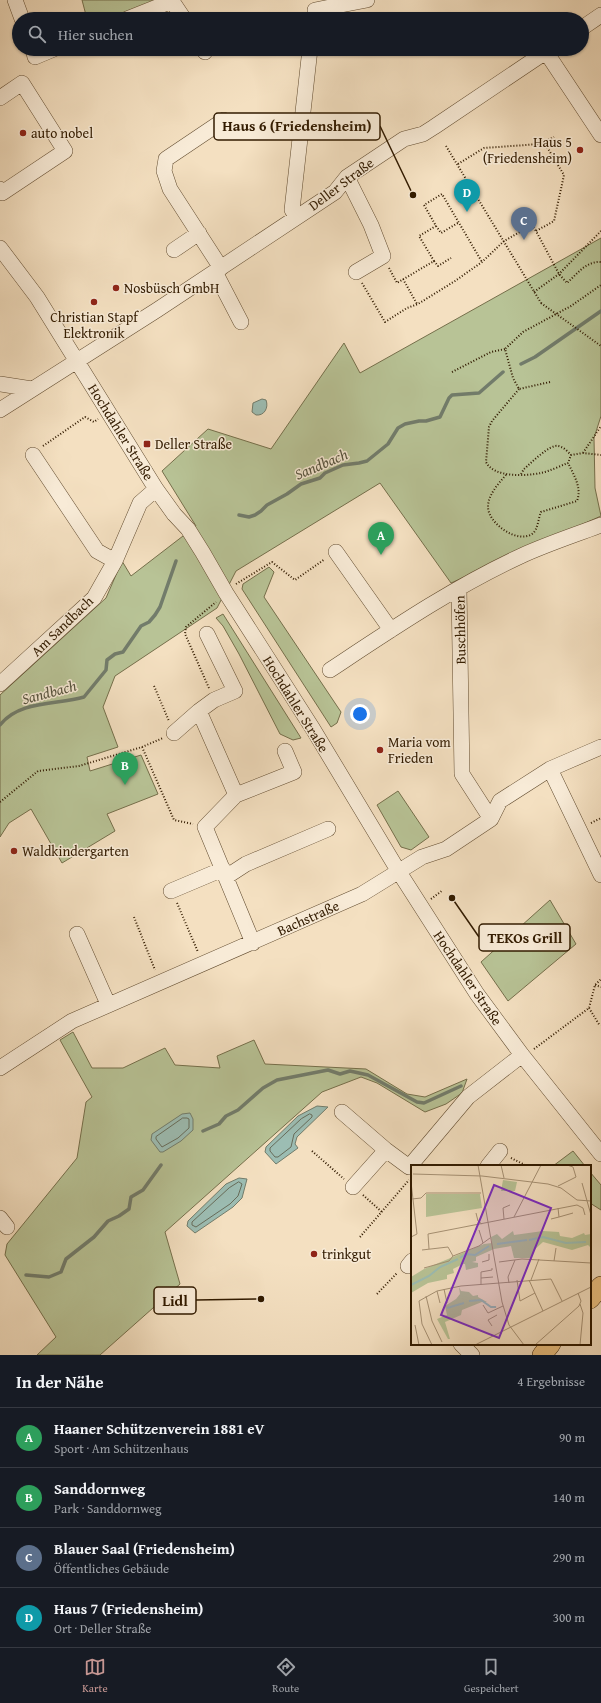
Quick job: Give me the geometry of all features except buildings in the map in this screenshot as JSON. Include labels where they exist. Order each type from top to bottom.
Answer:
[{"type":"main road","points":[[591,1298],[601,1286]]},
{"type":"main road","points":[[542,1355],[551,1345]]},
{"type":"street","points":[[15,0],[19,12]]},
{"type":"street","points":[[314,10],[367,0]]},
{"type":"street","points":[[144,12],[172,1],[179,12]]},
{"type":"street","points":[[589,24],[601,16]]},
{"type":"street","points":[[296,217],[292,210],[309,56]]},
{"type":"street","name":"Deller Straße","points":[[0,410],[218,270],[335,192],[347,177],[404,139],[423,134],[539,56]]},
{"type":"street","points":[[552,56],[601,135]]},
{"type":"street","points":[[0,98],[22,84],[65,151],[2,193],[0,189]]},
{"type":"street","points":[[224,120],[166,159],[164,172],[170,189],[199,233],[218,270],[241,322]]},
{"type":"street","points":[[347,177],[371,225],[383,256],[356,272]]},
{"type":"street","points":[[174,250],[199,233]]},
{"type":"street","name":"Hochdahler Straße","points":[[0,248],[37,297],[156,489],[174,514],[188,529],[226,593],[313,729],[399,872],[477,994],[523,1056],[601,1154]]},
{"type":"street","points":[[0,384],[32,389]]},
{"type":"street","points":[[33,455],[97,551],[115,561]]},
{"type":"street","name":"Am Sandbach","points":[[0,684],[94,598],[115,561],[140,503],[156,489]]},
{"type":"street","name":"Buschhöfen","points":[[491,819],[462,774],[459,589],[522,555],[601,526]]},
{"type":"street","points":[[336,552],[391,630]]},
{"type":"street","points":[[330,670],[391,630],[459,589]]},
{"type":"street","points":[[174,733],[201,716],[214,700],[235,691],[207,634]]},
{"type":"street","points":[[201,716],[236,795]]},
{"type":"street","name":"Bachstraße","points":[[0,1068],[72,1021],[362,894],[422,857],[446,849],[491,819],[500,801],[550,769],[601,747]]},
{"type":"street","points":[[253,942],[205,827],[236,795],[294,772],[285,752]]},
{"type":"street","points":[[550,769],[601,875]]},
{"type":"street","points":[[171,891],[224,873],[328,829]]},
{"type":"street","points":[[77,934],[108,1004]]},
{"type":"street","points":[[416,1165],[468,1097],[523,1056]]},
{"type":"street","points":[[342,1112],[411,1171]]},
{"type":"street","points":[[353,1187],[386,1150]]},
{"type":"street","points":[[489,1165],[500,1152]]},
{"type":"street","points":[[462,1345],[472,1355]]},
{"type":"path","points":[[457,164],[484,148],[540,144],[554,136]]},
{"type":"path","points":[[536,231],[554,221],[564,175],[544,142]]},
{"type":"path","points":[[446,146],[541,303],[601,346]]},
{"type":"path","points":[[458,223],[441,233],[424,205],[442,194],[482,262]]},
{"type":"path","points":[[356,272],[385,322],[455,281],[482,262],[504,241],[532,225],[559,274],[567,283],[589,263],[601,262]]},
{"type":"path","points":[[436,226],[419,236],[438,266],[451,258]]},
{"type":"path","points":[[534,292],[559,274],[601,231]]},
{"type":"path","points":[[383,256],[397,283],[434,261]]},
{"type":"path","points":[[403,279],[418,304]]},
{"type":"path","points":[[452,372],[491,352],[504,349],[523,332],[571,306],[601,285]]},
{"type":"path","points":[[504,349],[513,378],[519,389]]},
{"type":"path","points":[[550,382],[519,389],[492,421],[489,427],[486,462],[488,466],[506,475],[521,475],[541,473],[568,463],[571,456]]},
{"type":"path","points":[[33,455],[48,442],[85,417],[94,422],[108,412]]},
{"type":"path","points":[[583,453],[601,426]]},
{"type":"path","points":[[521,475],[524,469],[551,447],[557,445],[564,448],[571,456]]},
{"type":"path","points":[[571,456],[583,453],[601,455]]},
{"type":"path","points":[[506,475],[494,490],[488,506],[489,514],[493,521],[511,535],[524,537],[532,535],[536,530],[542,512],[577,501],[580,495],[577,483],[568,463]]},
{"type":"path","points":[[226,593],[234,586],[272,562],[295,580],[336,552]]},
{"type":"path","points":[[0,802],[38,771],[79,766],[142,747],[174,733],[154,686]]},
{"type":"path","points":[[142,747],[174,820],[205,827]]},
{"type":"path","points":[[171,891],[203,964]]},
{"type":"path","points":[[134,917],[161,983]]},
{"type":"path","points":[[523,1056],[589,1008],[595,985],[601,979]]},
{"type":"path","points":[[595,985],[601,986]]},
{"type":"path","points":[[589,1008],[600,1026]]},
{"type":"path","points":[[500,1152],[525,1165]]},
{"type":"path","points":[[360,1237],[411,1171]]},
{"type":"path","points":[[377,1294],[402,1268],[410,1263]]},
{"type":"green space","points":[[82,0],[161,0],[130,12],[85,12]]},
{"type":"green space","points":[[601,238],[601,416],[594,438],[595,488],[601,516],[451,583],[380,483],[236,571],[217,608],[115,676],[103,707],[118,747],[87,757],[90,771],[141,755],[158,794],[107,814],[115,831],[62,863],[31,809],[9,823],[0,837],[0,695],[106,598],[122,561],[131,576],[196,526],[162,471],[208,429],[271,449],[344,343],[360,373]]},
{"type":"green space","points":[[269,567],[274,572],[264,597],[341,712],[337,723],[331,727],[242,589],[243,584]]},
{"type":"green space","points":[[223,614],[301,738],[293,740],[280,734],[239,654],[223,626],[216,618]]},
{"type":"green space","points":[[398,791],[429,837],[411,850],[401,847],[377,805]]},
{"type":"green space","points":[[550,900],[576,944],[508,1001],[481,962]]},
{"type":"green space","points":[[73,1032],[92,1068],[123,1068],[165,1048],[175,1065],[220,1068],[217,1056],[254,1040],[265,1064],[366,1069],[407,1094],[425,1097],[467,1079],[462,1093],[446,1104],[425,1112],[377,1083],[361,1077],[322,1092],[165,1232],[180,1284],[100,1355],[37,1355],[56,1337],[5,1255],[7,1244],[77,1158],[86,1102],[92,1097],[60,1040]]},
{"type":"green space","points":[[573,1151],[584,1165],[554,1165]]},
{"type":"green space","points":[[591,1173],[601,1185],[601,1210],[591,1204]]},
{"type":"water","points":[[262,399],[266,400],[266,409],[263,413],[256,415],[252,412],[253,403]]},
{"type":"water","points":[[317,1106],[328,1107],[297,1137],[295,1144],[298,1148],[276,1164],[265,1152],[266,1147],[298,1116]]},
{"type":"water","points":[[190,1113],[193,1119],[193,1130],[181,1141],[163,1152],[160,1152],[151,1140],[152,1134],[182,1114]]},
{"type":"water","points":[[239,1178],[247,1179],[242,1198],[233,1207],[195,1233],[187,1226],[188,1221],[226,1184]]},
{"type":"waterway","name":"Sandbach","points":[[521,364],[535,357],[601,311]]},
{"type":"waterway","name":"Sandbach","points":[[239,515],[249,517],[255,515],[267,505],[301,484],[320,478],[325,473],[343,465],[367,461],[388,444],[398,428],[405,424],[440,417],[452,395],[479,393],[503,372]]},
{"type":"waterway","name":"Sandbach","points":[[0,725],[17,711],[28,707],[84,697],[106,670],[107,660],[115,654],[123,652],[141,626],[149,622],[155,615],[160,607],[176,561]]},
{"type":"waterway","points":[[203,1131],[219,1124],[226,1116],[238,1110],[263,1088],[277,1080],[328,1070],[340,1074],[350,1071],[368,1075],[417,1102],[424,1103],[461,1086]]},
{"type":"waterway","points":[[26,1275],[49,1277],[61,1272],[66,1259],[94,1237],[108,1221],[129,1209],[131,1197],[143,1190],[161,1165]]},
{"type":"place","name":"auto nobel","points":[[23,133]]},
{"type":"place","name":"Haus 5 (Friedensheim)","points":[[580,150]]},
{"type":"place","name":"Haus 6 (Friedensheim)","points":[[413,195]]},
{"type":"place","name":"Haus 7 (Friedensheim)","points":[[467,212]]},
{"type":"place","name":"Blauer Saal (Friedensheim)","points":[[524,240]]},
{"type":"place","name":"Nosbüsch GmbH","points":[[116,288]]},
{"type":"place","name":"Christian Stapf Elektronik","points":[[94,302]]},
{"type":"place","name":"Deller Straße","points":[[147,444]]},
{"type":"place","name":"Haaner Schützenverein 1881 eV","points":[[381,555]]},
{"type":"place","name":"Maria vom Frieden","points":[[380,750]]},
{"type":"place","name":"Sanddornweg","points":[[125,785]]},
{"type":"place","name":"Waldkindergarten","points":[[14,851]]},
{"type":"place","name":"TEKOs Grill","points":[[452,898]]},
{"type":"place","name":"trinkgut","points":[[314,1254]]},
{"type":"place","name":"Lidl","points":[[261,1299]]}]
